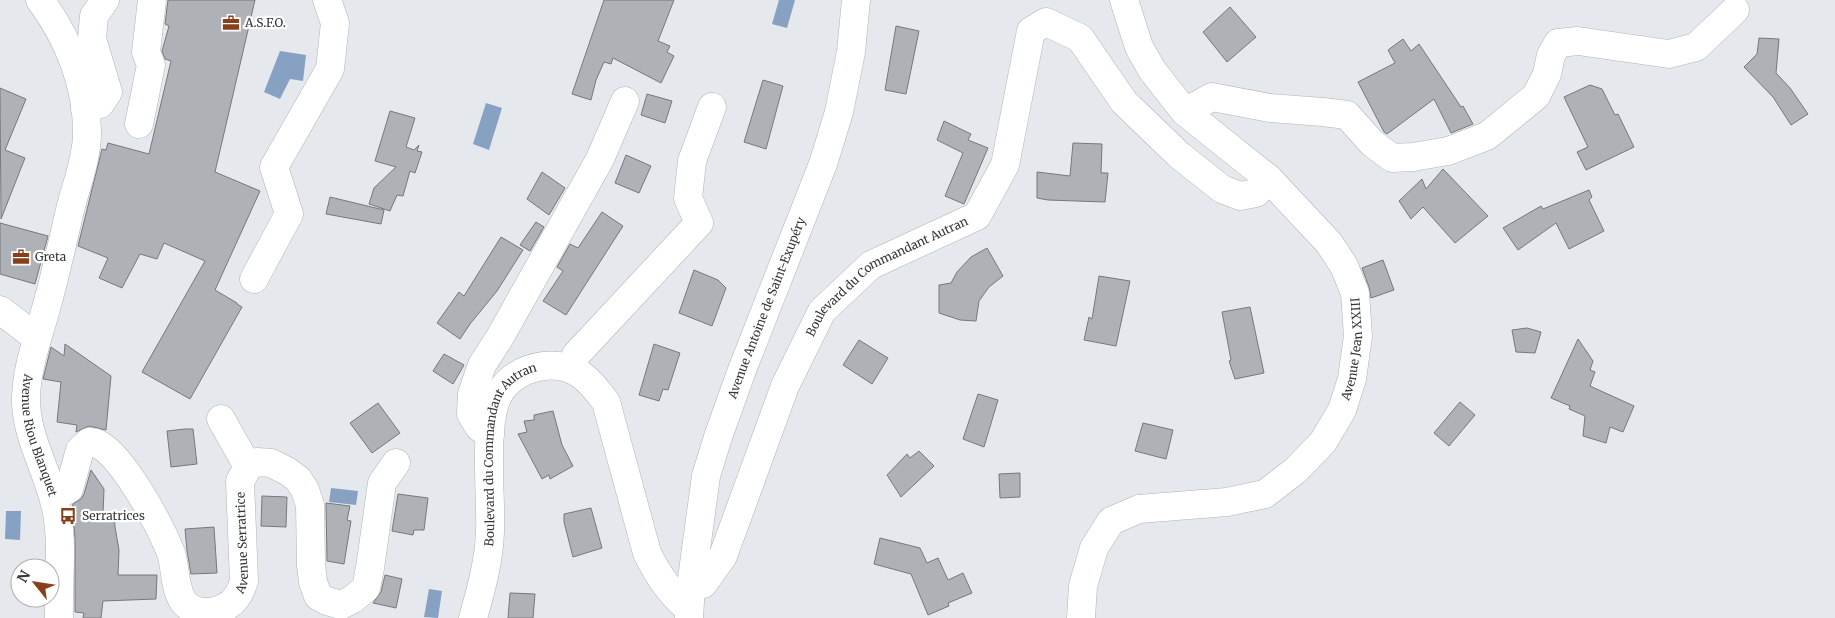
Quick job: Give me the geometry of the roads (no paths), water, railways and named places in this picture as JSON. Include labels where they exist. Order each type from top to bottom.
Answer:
[{"type":"street","name":"Avenue Riou Blanquet","points":[[40,0],[74,60],[85,108],[87,137],[83,164],[70,208],[58,268],[29,364],[26,398],[29,429],[54,497],[60,535],[58,618]]},
{"type":"street","points":[[85,108],[100,104],[108,92],[92,39],[94,16],[105,0]]},
{"type":"street","points":[[139,124],[151,65],[146,52],[152,0]]},
{"type":"street","points":[[254,279],[289,214],[274,167],[330,69],[335,23],[327,0]]},
{"type":"street","name":"Avenue Antoine de Saint-Exupéry","points":[[690,604],[706,476],[742,370],[823,164],[840,103],[850,52],[856,0]]},
{"type":"street","name":"Avenue Jean XXIII","points":[[1081,618],[1083,586],[1094,548],[1111,521],[1139,509],[1227,502],[1265,494],[1296,470],[1322,442],[1342,410],[1352,379],[1358,336],[1355,293],[1344,266],[1329,243],[1269,179],[1185,112],[1152,70],[1139,47],[1124,0]]},
{"type":"street","points":[[1185,112],[1212,97],[1270,108],[1323,112],[1347,116],[1372,143],[1392,158],[1413,157],[1448,151],[1487,136],[1536,96],[1547,74],[1551,55],[1558,43],[1578,41],[1669,54],[1696,47],[1735,10]]},
{"type":"street","name":"Boulevard du Commandant Autran","points":[[473,618],[483,582],[490,533],[490,436],[495,403],[501,389],[512,378],[528,368],[547,365],[564,367],[578,372],[592,382],[606,402],[647,553],[657,573],[671,592],[677,599],[690,604],[723,556],[785,386],[822,311],[871,265],[977,216],[1005,165],[1031,31],[1046,22],[1080,38],[1124,102],[1179,156],[1222,189],[1240,196],[1256,193],[1269,179]]},
{"type":"street","points":[[490,436],[479,427],[471,414],[472,394],[482,365],[500,337],[600,159],[625,101]]},
{"type":"street","points":[[571,370],[576,355],[699,223],[688,198],[692,161],[712,107]]},
{"type":"street","points":[[0,310],[37,338]]},
{"type":"street","points":[[221,419],[248,468],[257,462],[271,463],[298,479],[305,490],[310,505],[313,582],[318,596],[341,605],[353,599],[366,588],[382,482],[396,463]]},
{"type":"street","name":"Avenue Serratrice","points":[[54,497],[68,489],[80,450],[89,442],[99,443],[126,470],[157,524],[171,555],[178,590],[184,603],[201,614],[224,609],[236,599],[244,581],[240,482],[248,468]]},
{"type":"water","points":[[779,0],[795,0],[787,28],[772,24]]},
{"type":"water","points":[[280,51],[306,55],[303,81],[290,79],[280,99],[264,92]]},
{"type":"water","points":[[486,103],[502,108],[489,150],[473,144]]},
{"type":"water","points":[[331,488],[358,491],[356,505],[329,502]]},
{"type":"water","points":[[6,511],[21,511],[20,540],[5,539]]},
{"type":"water","points":[[429,589],[442,591],[438,618],[424,617]]},
{"type":"place","name":"A.S.F.O.","points":[[231,23]]},
{"type":"place","name":"Greta","points":[[21,257]]},
{"type":"place","name":"Serratrices","points":[[68,516]]}]
